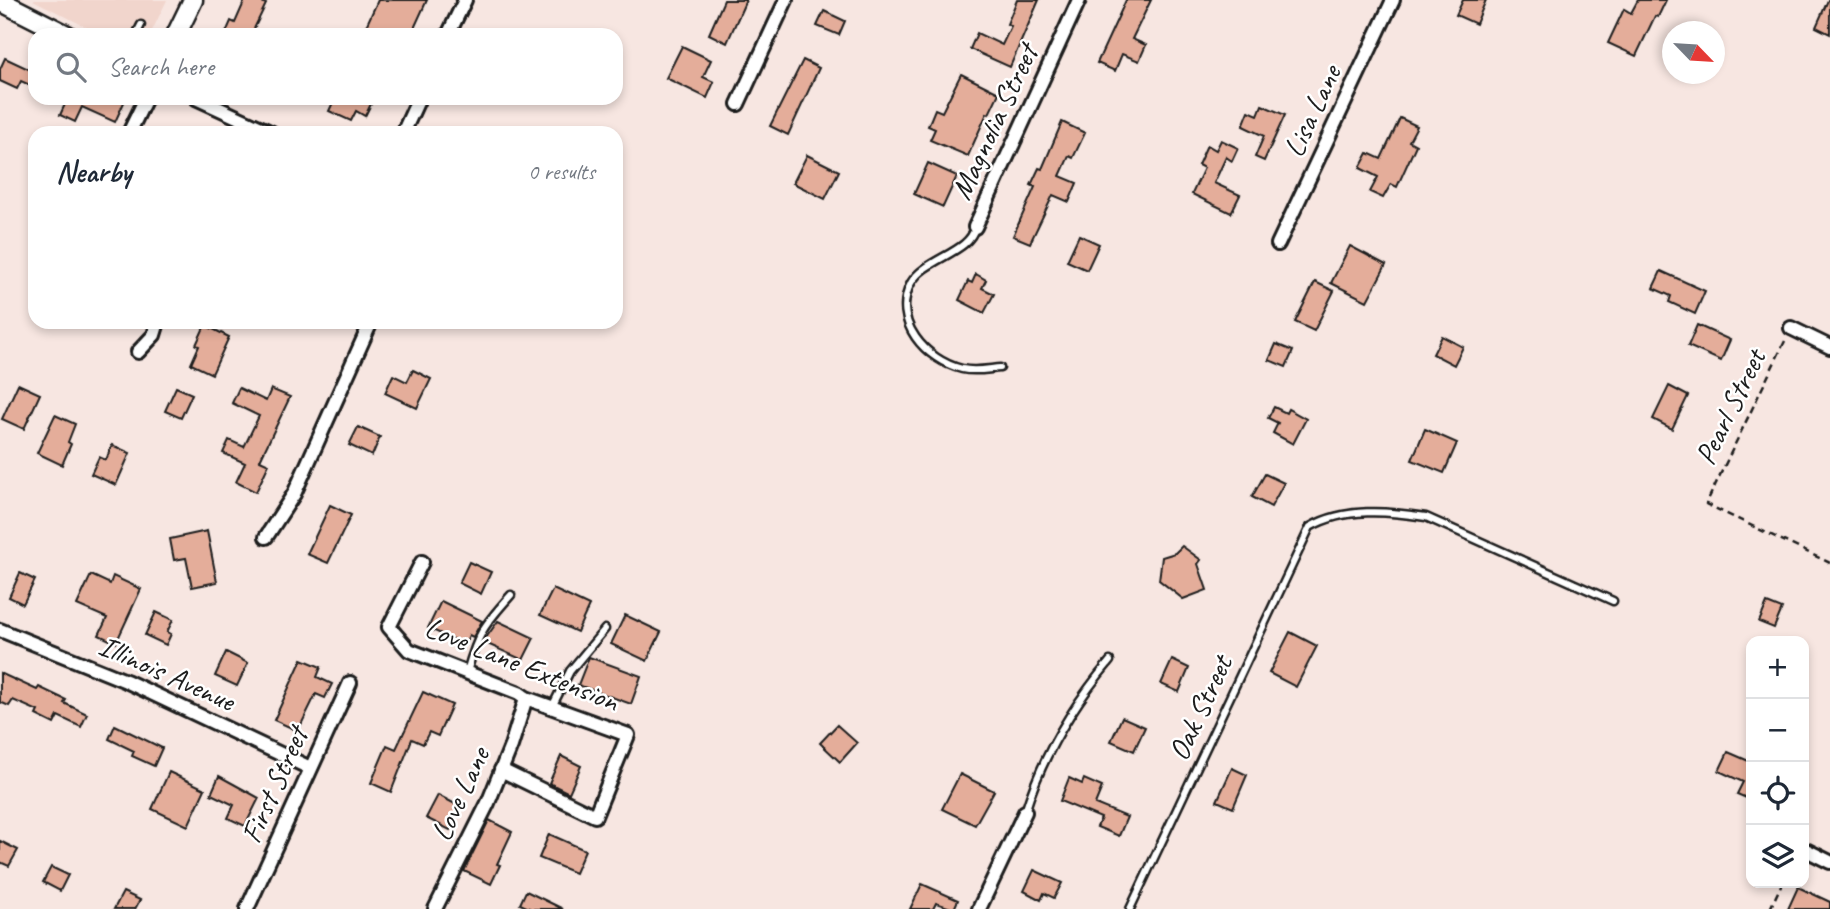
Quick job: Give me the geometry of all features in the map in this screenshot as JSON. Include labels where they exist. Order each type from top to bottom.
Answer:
[{"type":"street","points":[[179,28],[193,0]]},
{"type":"street","points":[[452,28],[465,0]]},
{"type":"street","points":[[738,104],[786,0]]},
{"type":"street","name":"Magnolia Street","points":[[975,227],[1079,0]]},
{"type":"street","name":"Lisa Lane","points":[[1278,244],[1393,0]]},
{"type":"street","points":[[4,2],[54,28]]},
{"type":"street","points":[[132,126],[143,105]]},
{"type":"street","points":[[211,105],[257,126]]},
{"type":"street","points":[[406,126],[416,105]]},
{"type":"street","points":[[1791,328],[1830,347]]},
{"type":"street","points":[[138,352],[154,335],[156,329]]},
{"type":"street","points":[[266,537],[294,494],[368,329]]},
{"type":"street","name":"Love Lane Extension","points":[[422,562],[389,627],[409,650],[526,698],[628,735],[595,816],[501,770]]},
{"type":"street","name":"Illinois Avenue","points":[[0,630],[126,681],[310,768]]},
{"type":"street","name":"First Street","points":[[247,909],[350,683]]},
{"type":"street","name":"Love Lane","points":[[435,909],[501,770],[526,698]]},
{"type":"street","points":[[979,909],[1024,812]]},
{"type":"street","points":[[1809,852],[1830,862]]},
{"type":"lane","points":[[975,227],[972,236],[965,243],[929,264],[918,274],[906,298],[907,322],[919,342],[941,361],[971,371],[1000,368]]},
{"type":"lane","name":"Oak Street","points":[[1130,909],[1310,527],[1326,518],[1341,514],[1401,513],[1426,517],[1613,601]]},
{"type":"lane","points":[[467,673],[483,626],[511,595]]},
{"type":"lane","points":[[552,707],[570,671],[605,629]]},
{"type":"lane","points":[[1024,812],[1031,792],[1073,708],[1110,661]]},
{"type":"path","name":"Pearl Street","points":[[1791,328],[1706,504],[1830,563]]},
{"type":"path","points":[[1770,909],[1780,888]]},
{"type":"shaded area","points":[[33,0],[167,0],[153,28],[88,28]]},
{"type":"building","points":[[245,0],[258,0],[266,4],[254,28],[228,28],[231,21],[235,23]]},
{"type":"building","points":[[378,0],[427,0],[414,28],[365,28]]},
{"type":"building","points":[[724,0],[746,0],[727,43],[709,34]]},
{"type":"building","points":[[1017,0],[1039,0],[1010,67],[970,49],[977,33],[1002,45],[1011,26],[1007,24]]},
{"type":"building","points":[[1126,0],[1151,0],[1132,39],[1146,45],[1139,61],[1122,54],[1115,71],[1097,63]]},
{"type":"building","points":[[1463,0],[1486,0],[1476,24],[1456,15]]},
{"type":"building","points":[[1638,0],[1666,0],[1658,17],[1655,16],[1636,56],[1608,43],[1624,9],[1631,13]]},
{"type":"building","points":[[1830,0],[1830,34],[1816,27]]},
{"type":"building","points":[[824,11],[845,21],[839,35],[817,26]]},
{"type":"building","points":[[682,46],[711,60],[703,77],[714,82],[707,98],[666,78]]},
{"type":"building","points":[[5,58],[28,69],[28,84],[21,81],[17,89],[0,81],[0,69]]},
{"type":"building","points":[[803,60],[819,68],[788,135],[770,126]]},
{"type":"building","points":[[961,74],[999,93],[968,156],[930,140],[935,129],[928,126],[935,109],[942,112]]},
{"type":"building","points":[[65,105],[123,105],[115,122],[82,107],[75,122],[60,115]]},
{"type":"building","points":[[332,105],[370,105],[365,116],[356,111],[351,121],[329,111]]},
{"type":"building","points":[[1262,105],[1285,115],[1264,161],[1255,157],[1264,136],[1243,126],[1249,111],[1258,115]]},
{"type":"building","points":[[1400,118],[1417,126],[1409,141],[1416,145],[1397,187],[1391,184],[1383,198],[1370,192],[1378,177],[1360,168],[1368,153],[1381,159]]},
{"type":"building","points":[[1062,122],[1085,133],[1073,158],[1069,156],[1060,176],[1077,183],[1069,202],[1053,195],[1030,243],[1013,236],[1035,187],[1031,185],[1039,168],[1042,169]]},
{"type":"building","points":[[1221,140],[1238,148],[1232,161],[1226,157],[1214,183],[1240,195],[1231,213],[1192,194],[1204,168],[1198,165],[1207,145],[1216,150]]},
{"type":"building","points":[[807,155],[839,171],[825,199],[793,183]]},
{"type":"building","points":[[928,163],[957,176],[943,207],[914,194]]},
{"type":"building","points":[[1079,235],[1099,244],[1087,270],[1067,261]]},
{"type":"building","points":[[1350,246],[1386,265],[1367,301],[1331,283]]},
{"type":"building","points":[[1661,271],[1705,291],[1695,314],[1669,302],[1671,296],[1653,288]]},
{"type":"building","points":[[976,274],[986,280],[982,288],[994,294],[984,313],[959,300],[968,281],[972,283]]},
{"type":"building","points":[[1315,282],[1334,291],[1314,331],[1295,322]]},
{"type":"building","points":[[1697,325],[1730,340],[1721,361],[1688,346]]},
{"type":"building","points":[[203,329],[213,329],[229,337],[212,374],[191,364],[199,346],[196,345]]},
{"type":"building","points":[[1442,336],[1463,347],[1454,365],[1433,354]]},
{"type":"building","points":[[1276,344],[1293,351],[1286,367],[1269,360]]},
{"type":"building","points":[[413,370],[431,379],[417,408],[385,393],[393,375],[407,382]]},
{"type":"building","points":[[18,384],[40,394],[24,429],[2,419]]},
{"type":"building","points":[[1669,386],[1688,396],[1672,429],[1653,419]]},
{"type":"building","points":[[176,387],[192,394],[181,418],[165,411]]},
{"type":"building","points":[[239,388],[266,401],[271,389],[290,397],[260,460],[269,464],[256,492],[236,482],[245,463],[223,453],[229,440],[244,447],[259,416],[232,403]]},
{"type":"building","points":[[1274,407],[1286,413],[1288,409],[1306,419],[1293,444],[1273,433],[1278,423],[1268,418]]},
{"type":"building","points":[[55,415],[75,424],[68,442],[71,444],[62,465],[37,453]]},
{"type":"building","points":[[358,427],[380,437],[372,456],[349,445]]},
{"type":"building","points":[[1425,429],[1457,443],[1444,473],[1412,460]]},
{"type":"building","points":[[112,445],[130,453],[116,485],[91,474],[99,457],[106,460]]},
{"type":"building","points":[[1265,474],[1284,483],[1271,507],[1252,497]]},
{"type":"building","points":[[330,505],[351,515],[328,563],[307,554]]},
{"type":"building","points":[[207,531],[217,582],[192,587],[186,558],[174,560],[170,539]]},
{"type":"building","points":[[1182,546],[1201,560],[1198,564],[1207,590],[1183,599],[1159,580],[1162,557],[1175,553]]},
{"type":"building","points":[[469,562],[491,572],[481,594],[459,583]]},
{"type":"building","points":[[20,573],[35,580],[23,604],[9,597]]},
{"type":"building","points":[[91,575],[110,584],[113,576],[141,589],[116,643],[99,635],[107,618],[77,605]]},
{"type":"building","points":[[553,589],[589,606],[577,632],[540,615]]},
{"type":"building","points":[[441,601],[482,621],[473,637],[469,635],[465,645],[428,628]]},
{"type":"building","points":[[1767,603],[1782,609],[1774,628],[1759,622]]},
{"type":"building","points":[[156,612],[173,620],[167,632],[171,634],[166,645],[145,635]]},
{"type":"building","points":[[625,615],[661,632],[647,661],[611,644]]},
{"type":"building","points":[[498,621],[534,638],[523,660],[483,642]]},
{"type":"building","points":[[1290,632],[1317,646],[1296,687],[1269,673]]},
{"type":"building","points":[[226,652],[248,663],[237,686],[215,676]]},
{"type":"building","points":[[589,657],[641,676],[631,704],[578,685]]},
{"type":"building","points":[[302,659],[321,667],[317,677],[332,684],[325,698],[316,694],[298,731],[274,720]]},
{"type":"building","points":[[1172,660],[1189,668],[1179,692],[1161,684]]},
{"type":"building","points":[[0,673],[37,690],[39,687],[87,714],[81,727],[58,716],[54,724],[36,715],[38,711],[13,700],[9,706],[0,702]]},
{"type":"building","points":[[423,692],[452,705],[438,736],[429,732],[423,744],[412,739],[391,792],[371,783],[387,745],[396,749]]},
{"type":"building","points":[[1122,717],[1145,727],[1134,751],[1111,741]]},
{"type":"building","points":[[115,725],[162,748],[154,766],[132,756],[134,751],[109,739]]},
{"type":"building","points":[[837,725],[857,743],[840,762],[820,743]]},
{"type":"building","points":[[1728,752],[1746,760],[1746,798],[1737,794],[1743,782],[1719,771]]},
{"type":"building","points":[[561,756],[581,766],[569,793],[549,783]]},
{"type":"building","points":[[1232,768],[1247,775],[1233,808],[1217,801]]},
{"type":"building","points":[[169,772],[205,789],[188,826],[152,809]]},
{"type":"building","points":[[960,774],[994,791],[975,825],[942,809]]},
{"type":"building","points":[[219,776],[259,798],[245,826],[228,818],[234,805],[211,794]]},
{"type":"building","points":[[1069,778],[1082,784],[1084,779],[1102,787],[1095,804],[1127,817],[1119,836],[1097,827],[1101,818],[1060,801]]},
{"type":"building","points":[[438,795],[461,807],[450,830],[426,818]]},
{"type":"building","points":[[489,820],[512,832],[491,884],[464,871]]},
{"type":"building","points":[[549,834],[585,850],[575,873],[539,858]]},
{"type":"building","points":[[0,841],[18,850],[9,866],[0,862]]},
{"type":"building","points":[[51,867],[68,875],[60,891],[43,882]]},
{"type":"building","points":[[1034,870],[1062,883],[1054,898],[1044,893],[1041,900],[1024,891]]},
{"type":"building","points":[[922,884],[958,900],[954,909],[936,903],[933,909],[910,909]]},
{"type":"building","points":[[1798,888],[1830,902],[1830,909],[1788,909]]},
{"type":"building","points":[[526,891],[563,909],[531,909],[520,904]]},
{"type":"building","points":[[123,892],[140,900],[135,909],[114,909]]}]
